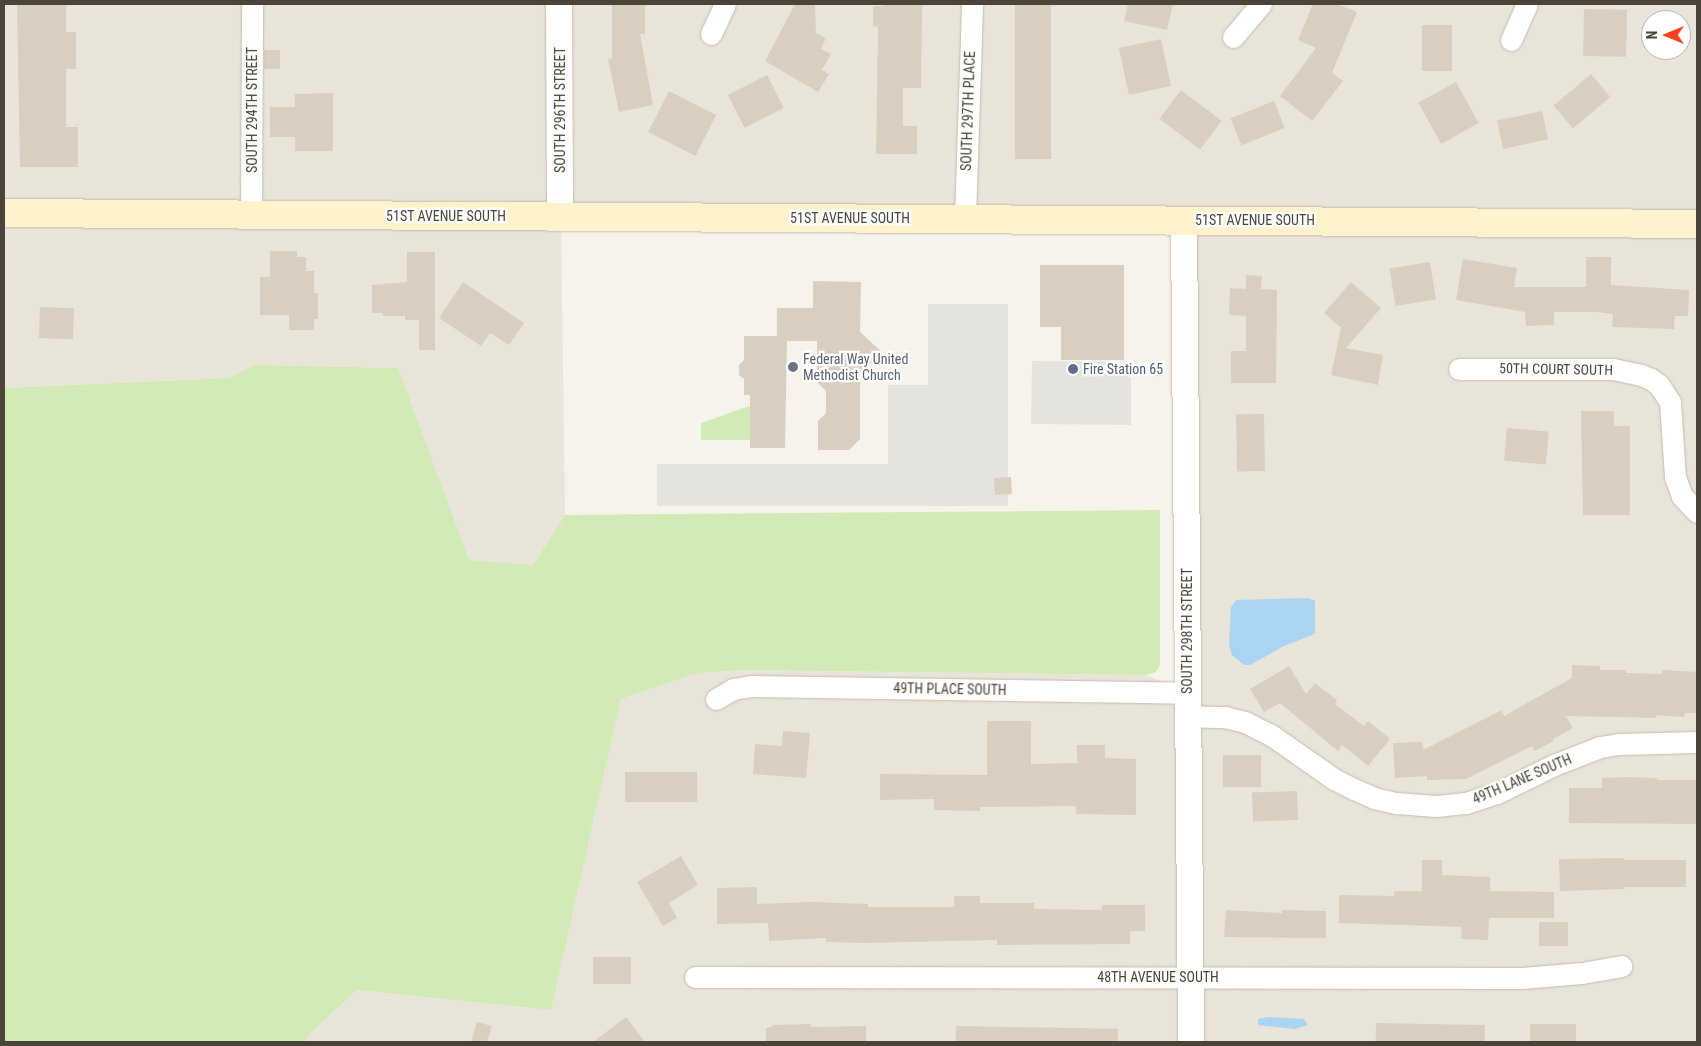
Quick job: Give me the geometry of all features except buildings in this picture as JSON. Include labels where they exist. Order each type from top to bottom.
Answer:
[{"type":"main road","name":"51ST AVENUE SOUTH","points":[[4,213],[1697,224]]},
{"type":"street","name":"SOUTH 294TH STREET","points":[[251,216],[252,4]]},
{"type":"street","name":"SOUTH 296TH STREET","points":[[559,4],[560,216]]},
{"type":"street","points":[[711,34],[725,4]]},
{"type":"street","name":"SOUTH 297TH PLACE","points":[[965,218],[972,4]]},
{"type":"street","points":[[1233,37],[1261,4]]},
{"type":"street","points":[[1511,40],[1527,4]]},
{"type":"street","name":"SOUTH 298TH STREET","points":[[1184,220],[1191,1042]]},
{"type":"street","name":"50TH COURT SOUTH","points":[[1459,368],[1613,370],[1635,373],[1651,379],[1665,392],[1670,402],[1675,477],[1682,496],[1697,512]]},
{"type":"street","name":"49TH PLACE SOUTH","points":[[716,700],[733,689],[751,686],[1187,704]]},
{"type":"street","name":"49TH LANE SOUTH","points":[[1187,704],[1245,722],[1271,736],[1354,789],[1381,800],[1427,806],[1466,803],[1490,795],[1554,765],[1600,747],[1620,744],[1697,742]]},
{"type":"street","name":"48TH AVENUE SOUTH","points":[[695,977],[1522,978],[1582,974],[1621,966]]},
{"type":"shaded area","points":[[4,4],[1697,4],[1697,1042],[306,1042],[308,1035],[357,990],[551,1010],[621,699],[697,673],[742,670],[1146,675],[1187,692],[1184,220],[561,216],[565,515],[533,565],[469,560],[397,368],[254,365],[230,378],[4,388]]},
{"type":"shaded area","points":[[928,304],[1008,304],[1008,506],[657,506],[657,464],[888,464],[888,385],[928,385]]},
{"type":"shaded area","points":[[1032,361],[1117,362],[1131,379],[1131,425],[1031,424]]},
{"type":"green space","points":[[254,365],[398,368],[469,560],[533,565],[565,515],[1160,510],[1160,665],[1156,672],[1146,675],[742,670],[697,673],[621,699],[551,1010],[357,990],[308,1035],[306,1042],[4,1042],[4,388],[230,378]]},
{"type":"green space","points":[[750,406],[750,440],[701,440],[701,423]]},
{"type":"water","points":[[1308,598],[1315,601],[1315,633],[1284,646],[1250,665],[1244,665],[1232,655],[1229,645],[1231,607],[1236,600]]},
{"type":"water","points":[[1268,1017],[1304,1019],[1308,1025],[1295,1029],[1258,1025],[1258,1019]]},
{"type":"place","name":"Federal Way United Methodist Church","points":[[793,367]]},
{"type":"place","name":"Fire Station 65","points":[[1073,369]]}]
